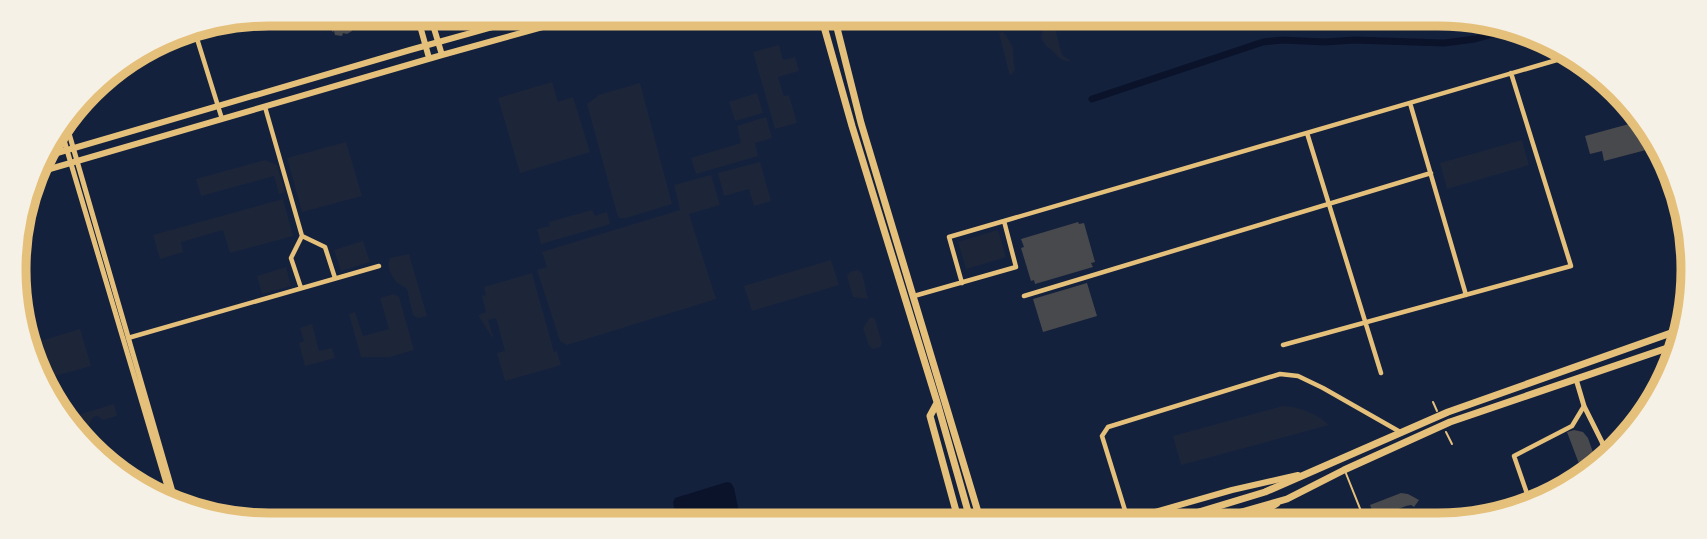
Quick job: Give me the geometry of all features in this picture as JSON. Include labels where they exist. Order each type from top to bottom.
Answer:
[{"type":"main road","points":[[421,27],[429,58]]},
{"type":"main road","points":[[434,27],[442,55]]},
{"type":"main road","points":[[56,154],[493,27]]},
{"type":"main road","points":[[48,169],[544,27]]},
{"type":"main road","points":[[824,27],[968,513]]},
{"type":"main road","points":[[837,27],[861,123],[978,513]]},
{"type":"main road","points":[[1196,513],[1265,492],[1448,412],[1672,333]]},
{"type":"main road","points":[[1261,513],[1344,470],[1451,422],[1668,348]]},
{"type":"main road","points":[[937,402],[930,416],[957,513]]},
{"type":"main road","points":[[1152,513],[1231,490],[1314,471]]},
{"type":"main road","points":[[1238,513],[1287,499]]},
{"type":"street","points":[[197,38],[222,119]]},
{"type":"street","points":[[962,283],[949,237],[1559,59]]},
{"type":"street","points":[[1283,345],[1571,266],[1511,73]]},
{"type":"street","points":[[1410,103],[1466,295]]},
{"type":"street","points":[[265,107],[302,236],[291,258],[301,288]]},
{"type":"street","points":[[1307,133],[1381,373]]},
{"type":"street","points":[[68,134],[74,162],[173,493]]},
{"type":"street","points":[[65,139],[71,150]]},
{"type":"street","points":[[1024,296],[1431,173]]},
{"type":"street","points":[[914,296],[1016,267],[1004,221]]},
{"type":"street","points":[[302,236],[325,247],[335,278]]},
{"type":"street","points":[[126,339],[379,265]]},
{"type":"street","points":[[126,339],[168,491]]},
{"type":"street","points":[[1126,513],[1102,436],[1108,427],[1280,374],[1298,376],[1323,388],[1402,433]]},
{"type":"street","points":[[1576,379],[1584,406],[1604,447]]},
{"type":"street","points":[[1528,495],[1514,456],[1572,426],[1584,406]]},
{"type":"lane","points":[[1344,470],[1362,513]]},
{"type":"shaded area","points":[[1044,26],[1054,26],[1062,55],[1071,61],[1060,58],[1041,38]]},
{"type":"shaded area","points":[[1003,32],[1013,50],[1015,70],[1010,76],[999,33]]},
{"type":"shaded area","points":[[779,45],[783,60],[795,57],[799,71],[778,77],[784,96],[789,95],[797,123],[775,129],[753,52]]},
{"type":"shaded area","points":[[552,82],[558,102],[573,97],[590,152],[520,173],[498,98]]},
{"type":"shaded area","points":[[640,83],[672,204],[619,218],[587,104],[599,95]]},
{"type":"shaded area","points":[[757,93],[763,113],[735,121],[729,102]]},
{"type":"shaded area","points":[[766,117],[772,138],[755,143],[758,156],[696,174],[691,158],[741,143],[737,126]]},
{"type":"shaded area","points":[[1522,140],[1529,165],[1447,189],[1440,163]]},
{"type":"shaded area","points":[[346,142],[362,196],[302,212],[287,158]]},
{"type":"shaded area","points":[[265,160],[277,165],[285,192],[279,194],[274,176],[201,196],[196,179]]},
{"type":"shaded area","points":[[760,162],[771,201],[754,206],[749,189],[724,196],[718,173]]},
{"type":"shaded area","points":[[711,175],[720,205],[689,214],[716,299],[567,345],[560,341],[537,270],[547,267],[542,252],[680,210],[674,185]]},
{"type":"shaded area","points":[[283,199],[293,236],[230,253],[223,230],[181,242],[183,252],[160,259],[153,235]]},
{"type":"shaded area","points":[[592,210],[595,216],[607,212],[610,224],[541,244],[537,229],[550,226],[549,222]]},
{"type":"shaded area","points":[[998,230],[1006,257],[966,269],[958,242]]},
{"type":"shaded area","points":[[363,241],[370,262],[341,271],[334,250]]},
{"type":"shaded area","points":[[409,254],[427,316],[418,318],[413,315],[407,289],[396,282],[388,265],[390,258]]},
{"type":"shaded area","points":[[831,260],[839,285],[752,311],[744,286]]},
{"type":"shaded area","points":[[286,267],[291,286],[262,294],[257,276]]},
{"type":"shaded area","points":[[858,270],[862,273],[868,299],[853,297],[847,276]]},
{"type":"shaded area","points":[[532,273],[554,352],[557,351],[561,365],[505,381],[497,353],[505,351],[496,318],[488,320],[494,340],[478,315],[486,312],[482,296],[486,295],[484,287]]},
{"type":"shaded area","points":[[394,294],[399,297],[414,350],[390,357],[361,357],[349,314],[355,312],[363,336],[389,329],[380,298]]},
{"type":"shaded area","points":[[870,317],[875,319],[882,343],[880,347],[873,349],[869,346],[863,328]]},
{"type":"shaded area","points":[[312,324],[319,351],[332,348],[335,358],[305,366],[299,343],[304,341],[300,328]]},
{"type":"shaded area","points":[[80,329],[91,366],[52,377],[37,342]]},
{"type":"shaded area","points":[[114,404],[117,416],[103,420],[97,416],[93,417],[89,425],[84,426],[75,416]]},
{"type":"shaded area","points":[[1283,406],[1308,411],[1329,425],[1181,465],[1173,436]]},
{"type":"shaded area","points":[[727,482],[734,488],[739,513],[685,513],[674,508],[675,498]]},
{"type":"building","points":[[331,27],[351,27],[352,31],[343,33],[342,36],[332,32]]},
{"type":"building","points":[[1629,124],[1640,134],[1646,150],[1604,161],[1602,151],[1590,154],[1585,136]]},
{"type":"building","points":[[1078,222],[1084,223],[1095,262],[1091,263],[1093,267],[1035,284],[1034,280],[1031,281],[1021,239]]},
{"type":"building","points":[[1087,283],[1097,316],[1043,332],[1033,299]]},
{"type":"building","points":[[1567,432],[1583,432],[1588,438],[1594,455],[1580,466]]},
{"type":"building","points":[[1401,493],[1419,500],[1414,507],[1406,506],[1388,513],[1373,513],[1370,505]]},
{"type":"waterway","points":[[1092,99],[1263,42],[1354,40],[1444,43],[1495,34]]}]
